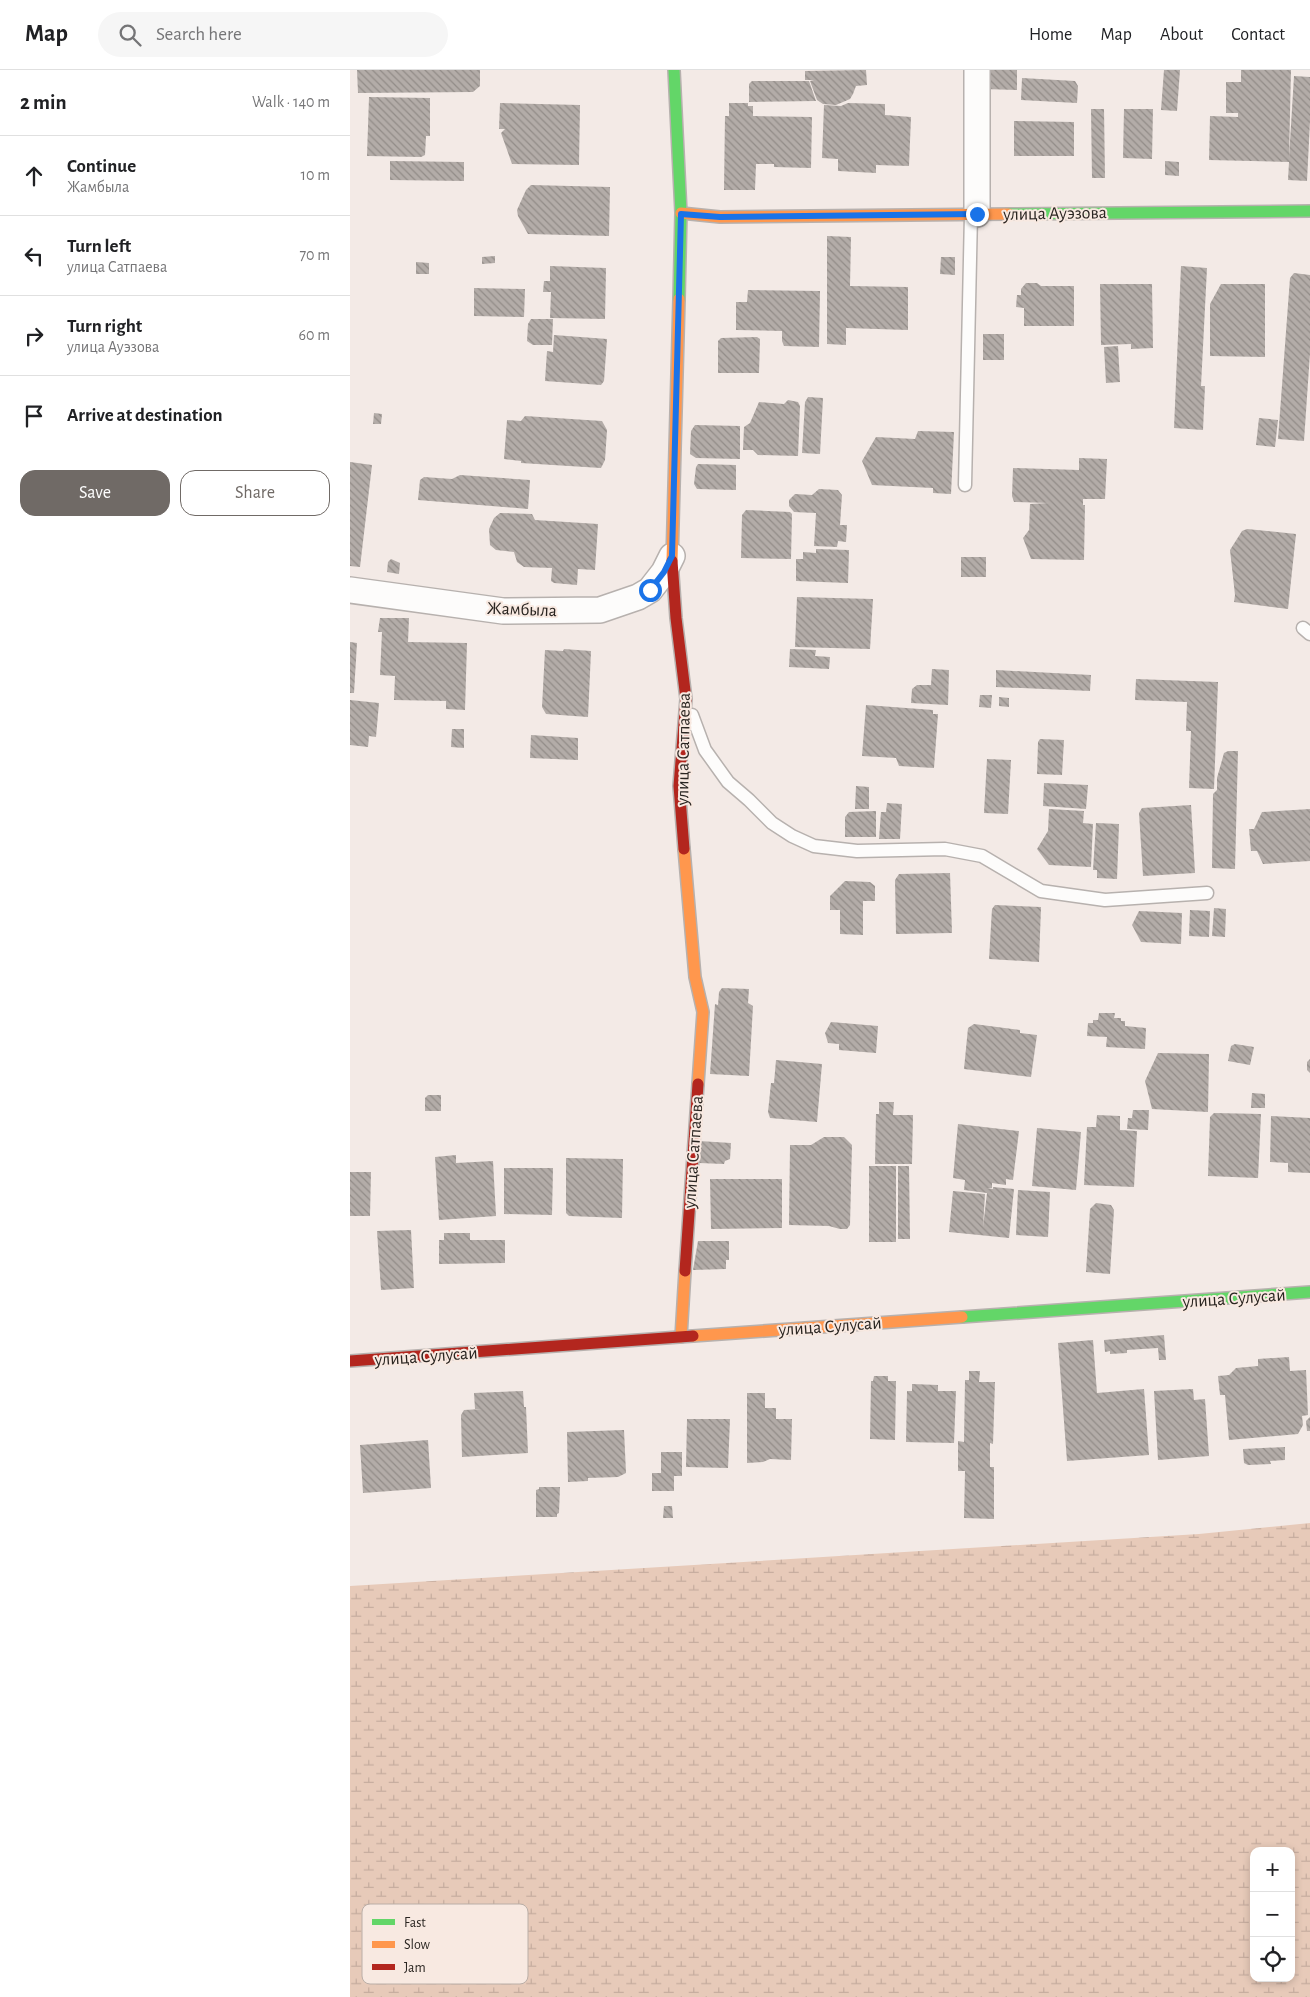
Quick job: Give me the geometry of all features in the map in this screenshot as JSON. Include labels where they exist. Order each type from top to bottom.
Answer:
[{"type":"street","name":"улица Сатпаева","points":[[674,70],[681,214],[672,556],[676,618],[686,699],[679,786],[695,977],[703,1012],[681,1337]]},
{"type":"street","points":[[974,214],[977,70]]},
{"type":"street","name":"улица Ауэзова","points":[[681,214],[720,217],[1310,211]]},
{"type":"street","name":"Жамбыла","points":[[350,590],[503,611],[600,610],[638,597],[650,590],[664,572],[672,556]]},
{"type":"street","name":"улица Сулусай","points":[[350,1361],[1310,1292]]},
{"type":"lane","points":[[965,485],[974,214]]},
{"type":"lane","points":[[686,699],[705,750],[728,782],[772,823],[792,836],[814,846],[857,851],[945,849],[982,856],[1041,892],[1105,900],[1207,893]]},
{"type":"green space","points":[[1310,1523],[1310,1997],[350,1997],[350,1586],[1199,1534]]},
{"type":"building","points":[[357,70],[480,70],[480,86],[473,92],[358,93]]},
{"type":"building","points":[[866,70],[867,85],[856,86],[850,99],[836,105],[823,104],[817,100],[810,81],[814,80],[805,80],[805,71]]},
{"type":"building","points":[[984,70],[1017,70],[1017,90],[983,89]]},
{"type":"building","points":[[1164,70],[1180,70],[1177,111],[1161,110]]},
{"type":"building","points":[[1241,70],[1291,70],[1289,158],[1294,76],[1310,77],[1307,181],[1288,180],[1289,162],[1209,160],[1210,116],[1238,117],[1238,113],[1226,113],[1226,82],[1241,82]]},
{"type":"building","points":[[1022,78],[1075,81],[1078,86],[1077,103],[1021,100]]},
{"type":"building","points":[[752,81],[809,81],[816,101],[749,102],[749,84]]},
{"type":"building","points":[[369,97],[430,98],[430,136],[426,136],[425,155],[421,157],[367,156]]},
{"type":"building","points":[[500,103],[580,105],[579,165],[512,164],[501,133],[505,129],[499,129]]},
{"type":"building","points":[[729,103],[748,103],[748,106],[753,106],[753,116],[812,117],[811,168],[774,167],[774,164],[756,164],[755,190],[724,190],[725,116],[729,116]]},
{"type":"building","points":[[848,103],[885,104],[885,115],[911,117],[909,166],[876,165],[876,173],[838,171],[838,159],[822,158],[824,105],[841,106]]},
{"type":"building","points":[[1091,109],[1104,109],[1105,178],[1092,178]]},
{"type":"building","points":[[1124,109],[1153,109],[1152,159],[1123,158]]},
{"type":"building","points":[[1014,121],[1074,122],[1074,156],[1014,156]]},
{"type":"building","points":[[390,161],[464,162],[464,181],[390,180]]},
{"type":"building","points":[[1165,161],[1179,162],[1179,176],[1165,175]]},
{"type":"building","points":[[531,185],[610,187],[609,236],[528,234],[518,216],[517,210],[526,190]]},
{"type":"building","points":[[827,236],[851,237],[850,286],[908,287],[908,330],[846,328],[846,345],[827,344]]},
{"type":"building","points":[[495,256],[495,263],[482,264],[482,257]]},
{"type":"building","points":[[941,257],[955,257],[955,275],[940,274]]},
{"type":"building","points":[[416,262],[429,263],[429,274],[416,274]]},
{"type":"building","points":[[550,266],[606,268],[605,319],[550,318],[551,292],[543,292],[544,281],[550,281]]},
{"type":"building","points":[[1181,266],[1207,268],[1201,386],[1205,386],[1203,430],[1174,428]]},
{"type":"building","points":[[1294,273],[1310,275],[1310,353],[1304,441],[1278,439],[1290,278]]},
{"type":"building","points":[[1026,283],[1037,283],[1041,286],[1074,286],[1074,326],[1024,326],[1024,308],[1016,307],[1017,295],[1021,295],[1021,289]]},
{"type":"building","points":[[1100,284],[1152,284],[1153,348],[1131,349],[1131,344],[1101,345]]},
{"type":"building","points":[[1221,284],[1265,284],[1265,357],[1210,356],[1210,304]]},
{"type":"building","points":[[474,288],[525,289],[524,317],[474,316]]},
{"type":"building","points":[[748,290],[820,291],[819,347],[784,346],[782,331],[736,330],[736,302],[747,302]]},
{"type":"building","points":[[531,319],[553,319],[552,345],[533,345],[527,341],[528,324]]},
{"type":"building","points":[[983,334],[1004,334],[1004,360],[983,360]]},
{"type":"building","points":[[554,335],[607,339],[604,381],[601,385],[545,381],[547,351],[553,352]]},
{"type":"building","points":[[757,337],[760,339],[759,373],[718,373],[718,341],[721,338]]},
{"type":"building","points":[[1118,346],[1120,382],[1106,383],[1104,347]]},
{"type":"building","points":[[808,397],[823,398],[820,454],[802,453],[805,402]]},
{"type":"building","points":[[788,400],[798,402],[800,406],[798,456],[758,455],[753,450],[743,450],[744,427],[750,423],[759,402],[784,404]]},
{"type":"building","points":[[374,413],[382,414],[381,424],[373,424]]},
{"type":"building","points":[[525,416],[602,421],[607,430],[605,460],[601,468],[521,463],[521,461],[504,459],[507,420],[521,421]]},
{"type":"building","points":[[1259,418],[1278,420],[1275,447],[1256,445]]},
{"type":"building","points":[[695,425],[740,426],[740,459],[696,458],[690,454],[691,431]]},
{"type":"building","points":[[918,431],[954,432],[951,494],[933,493],[933,488],[872,485],[862,461],[876,437],[915,439]]},
{"type":"building","points":[[1079,458],[1107,459],[1105,499],[1083,499],[1083,505],[1085,505],[1084,560],[1031,559],[1023,538],[1029,530],[1030,504],[1049,503],[1014,502],[1012,496],[1013,468],[1079,470]]},
{"type":"building","points":[[350,462],[372,465],[360,567],[350,566]]},
{"type":"building","points":[[698,464],[736,465],[736,490],[697,489],[694,484]]},
{"type":"building","points":[[460,475],[530,480],[528,509],[418,500],[420,480],[424,477],[452,479]]},
{"type":"building","points":[[819,489],[838,490],[842,495],[840,525],[847,525],[846,542],[838,541],[837,547],[814,546],[816,513],[794,512],[789,506],[789,500],[795,494],[812,495]]},
{"type":"building","points":[[746,510],[790,512],[792,514],[791,559],[741,558],[742,515]]},
{"type":"building","points":[[500,513],[532,514],[535,520],[598,524],[595,570],[578,569],[577,585],[554,583],[551,581],[552,568],[524,567],[517,562],[514,552],[496,550],[490,545],[489,529],[494,518]]},
{"type":"building","points":[[1247,529],[1296,534],[1288,609],[1234,602],[1235,595],[1230,550],[1242,531]]},
{"type":"building","points":[[816,549],[849,550],[848,583],[796,581],[796,559],[803,559],[803,552],[816,553]]},
{"type":"building","points":[[961,557],[986,557],[986,577],[961,577]]},
{"type":"building","points":[[391,559],[400,563],[399,574],[387,572],[388,562]]},
{"type":"building","points":[[797,597],[873,599],[870,649],[795,647]]},
{"type":"building","points":[[380,618],[409,618],[408,642],[467,643],[465,710],[446,709],[446,701],[394,700],[395,676],[380,675],[382,632],[378,632]]},
{"type":"building","points":[[350,642],[357,643],[354,693],[350,693]]},
{"type":"building","points":[[564,649],[591,651],[588,717],[546,714],[542,707],[545,650],[563,651]]},
{"type":"building","points":[[790,649],[816,650],[815,656],[830,657],[829,669],[789,667]]},
{"type":"building","points":[[932,669],[949,670],[948,705],[911,703],[912,689],[917,685],[931,685]]},
{"type":"building","points":[[996,670],[1091,675],[1090,691],[996,687]]},
{"type":"building","points":[[1136,679],[1218,682],[1214,789],[1189,788],[1191,731],[1186,731],[1187,702],[1135,700]]},
{"type":"building","points":[[980,695],[992,695],[991,708],[979,707]]},
{"type":"building","points":[[999,697],[1009,698],[1009,707],[999,706]]},
{"type":"building","points":[[350,700],[379,703],[376,737],[369,736],[368,747],[350,745]]},
{"type":"building","points":[[866,705],[933,710],[933,714],[938,714],[934,768],[899,766],[896,758],[862,756]]},
{"type":"building","points":[[452,729],[464,729],[464,748],[451,747]]},
{"type":"building","points":[[531,735],[578,738],[578,760],[530,758]]},
{"type":"building","points":[[1040,739],[1064,740],[1062,775],[1037,774],[1038,742]]},
{"type":"building","points":[[1238,751],[1235,869],[1212,868],[1213,794],[1217,790],[1217,778],[1224,753]]},
{"type":"building","points":[[987,759],[1011,760],[1008,814],[984,813]]},
{"type":"building","points":[[1044,783],[1088,785],[1086,809],[1043,806]]},
{"type":"building","points":[[856,786],[869,787],[869,809],[855,809]]},
{"type":"building","points":[[887,803],[902,804],[900,839],[879,839],[881,812],[886,812]]},
{"type":"building","points":[[1191,805],[1195,873],[1143,876],[1139,813],[1142,808]]},
{"type":"building","points":[[1049,809],[1084,811],[1083,823],[1093,824],[1091,867],[1049,865],[1037,849],[1048,831]]},
{"type":"building","points":[[1310,809],[1310,861],[1263,864],[1257,851],[1251,851],[1249,829],[1254,829],[1262,812]]},
{"type":"building","points":[[876,811],[876,837],[845,837],[845,817],[849,812]]},
{"type":"building","points":[[1096,823],[1119,824],[1117,879],[1097,878],[1097,870],[1093,870]]},
{"type":"building","points":[[950,873],[952,933],[896,934],[895,880],[899,874]]},
{"type":"building","points":[[845,881],[870,882],[875,886],[875,901],[863,901],[863,935],[840,934],[840,910],[830,910],[830,896]]},
{"type":"building","points":[[995,905],[1041,907],[1039,962],[989,959],[992,909]]},
{"type":"building","points":[[1214,908],[1226,909],[1225,937],[1212,936]]},
{"type":"building","points":[[1190,910],[1210,911],[1209,937],[1189,936]]},
{"type":"building","points":[[1139,911],[1182,913],[1181,944],[1141,942],[1132,925]]},
{"type":"building","points":[[722,988],[749,989],[748,1003],[753,1006],[749,1076],[710,1074],[715,1004],[718,1005],[719,992]]},
{"type":"building","points":[[1099,1013],[1115,1013],[1114,1018],[1121,1018],[1121,1021],[1125,1021],[1125,1026],[1146,1028],[1145,1049],[1106,1047],[1107,1037],[1087,1036],[1088,1023],[1098,1020]]},
{"type":"building","points":[[831,1022],[878,1026],[876,1053],[839,1050],[839,1044],[828,1043],[825,1033]]},
{"type":"building","points":[[974,1024],[1020,1030],[1020,1033],[1037,1035],[1031,1077],[964,1069],[968,1028]]},
{"type":"building","points":[[1235,1044],[1254,1047],[1250,1065],[1228,1061],[1231,1046]]},
{"type":"building","points":[[1158,1053],[1209,1054],[1208,1112],[1152,1109],[1145,1081]]},
{"type":"building","points":[[1310,1059],[1310,1073],[1307,1070],[1307,1062]]},
{"type":"building","points":[[776,1060],[822,1064],[817,1122],[770,1118],[768,1112],[771,1083],[774,1083]]},
{"type":"building","points":[[1252,1093],[1265,1094],[1265,1108],[1251,1108]]},
{"type":"building","points":[[428,1095],[441,1095],[441,1111],[425,1111],[425,1098]]},
{"type":"building","points":[[879,1102],[894,1102],[893,1115],[913,1115],[912,1164],[875,1164],[876,1114],[879,1114]]},
{"type":"building","points":[[1133,1110],[1149,1110],[1148,1130],[1127,1129],[1128,1118],[1132,1118]]},
{"type":"building","points":[[1214,1113],[1261,1114],[1258,1178],[1208,1176],[1210,1117]]},
{"type":"building","points":[[1097,1115],[1120,1116],[1120,1130],[1137,1131],[1134,1187],[1084,1185],[1087,1127],[1096,1127]]},
{"type":"building","points":[[1271,1116],[1310,1118],[1310,1173],[1288,1172],[1288,1163],[1270,1162]]},
{"type":"building","points":[[958,1124],[1019,1131],[1013,1180],[1006,1179],[1006,1185],[992,1183],[992,1188],[987,1188],[1014,1189],[1009,1238],[949,1232],[953,1191],[985,1194],[983,1227],[987,1193],[964,1190],[965,1180],[953,1178]]},
{"type":"building","points":[[1037,1128],[1081,1132],[1076,1190],[1032,1186]]},
{"type":"building","points":[[824,1137],[844,1137],[852,1145],[850,1225],[847,1229],[829,1226],[789,1225],[790,1145],[811,1145]]},
{"type":"building","points":[[699,1141],[731,1143],[730,1159],[725,1161],[724,1164],[699,1163]]},
{"type":"building","points":[[456,1155],[456,1163],[493,1161],[496,1216],[439,1220],[435,1157]]},
{"type":"building","points":[[566,1158],[623,1159],[622,1218],[569,1216],[566,1213]]},
{"type":"building","points":[[869,1166],[896,1166],[896,1242],[869,1242]]},
{"type":"building","points":[[898,1166],[909,1166],[910,1239],[898,1239]]},
{"type":"building","points":[[504,1168],[553,1168],[552,1215],[504,1214]]},
{"type":"building","points":[[350,1172],[371,1172],[370,1216],[350,1216]]},
{"type":"building","points":[[710,1179],[782,1179],[782,1228],[711,1229]]},
{"type":"building","points":[[1018,1190],[1050,1192],[1048,1237],[1016,1235]]},
{"type":"building","points":[[1096,1203],[1111,1205],[1114,1210],[1110,1274],[1086,1272],[1090,1209]]},
{"type":"building","points":[[411,1230],[414,1288],[381,1290],[377,1231]]},
{"type":"building","points":[[444,1233],[470,1233],[470,1240],[505,1240],[505,1263],[439,1264],[439,1240],[444,1240]]},
{"type":"building","points":[[698,1241],[729,1241],[729,1260],[726,1260],[726,1269],[693,1270]]},
{"type":"building","points":[[1164,1335],[1166,1360],[1159,1360],[1158,1348],[1127,1350],[1127,1353],[1110,1354],[1110,1351],[1105,1352],[1104,1340]]},
{"type":"building","points":[[1093,1340],[1097,1393],[1144,1389],[1149,1455],[1067,1461],[1058,1343]]},
{"type":"building","points":[[1289,1357],[1290,1371],[1306,1370],[1308,1415],[1302,1416],[1303,1425],[1298,1434],[1229,1440],[1225,1395],[1220,1395],[1218,1376],[1229,1375],[1236,1368],[1258,1366],[1258,1359]]},
{"type":"building","points":[[969,1371],[980,1371],[979,1382],[995,1382],[993,1444],[990,1443],[990,1467],[994,1467],[994,1519],[964,1518],[965,1471],[958,1471],[958,1441],[964,1442],[965,1380],[969,1380]]},
{"type":"building","points":[[874,1376],[888,1376],[888,1381],[896,1381],[895,1440],[870,1439],[871,1381],[873,1381]]},
{"type":"building","points":[[912,1384],[938,1385],[938,1391],[956,1391],[954,1443],[906,1442],[907,1391],[912,1391]]},
{"type":"building","points":[[1193,1389],[1194,1400],[1205,1399],[1209,1456],[1158,1460],[1154,1391]]},
{"type":"building","points":[[523,1391],[524,1407],[526,1407],[528,1453],[462,1457],[461,1415],[464,1410],[482,1409],[475,1409],[474,1393]]},
{"type":"building","points":[[747,1393],[765,1393],[765,1408],[776,1408],[776,1419],[792,1419],[791,1460],[770,1459],[763,1462],[747,1463]]},
{"type":"building","points":[[1310,1417],[1310,1431],[1307,1431],[1306,1421]]},
{"type":"building","points":[[687,1419],[730,1419],[728,1468],[686,1467]]},
{"type":"building","points":[[624,1430],[626,1473],[618,1477],[588,1478],[588,1481],[568,1482],[567,1432]]},
{"type":"building","points":[[428,1440],[431,1488],[363,1493],[360,1445]]},
{"type":"building","points":[[1285,1447],[1285,1460],[1270,1461],[1271,1464],[1248,1465],[1244,1463],[1243,1449]]},
{"type":"building","points":[[661,1452],[682,1452],[682,1476],[674,1476],[674,1491],[652,1491],[652,1473],[661,1473]]},
{"type":"building","points":[[539,1487],[560,1487],[559,1513],[557,1517],[536,1517],[536,1490]]},
{"type":"building","points":[[664,1506],[672,1506],[673,1518],[663,1518]]},
{"type":"traffic: fast","points":[[674,70],[681,213],[679,299]]},
{"type":"traffic: fast","points":[[1009,214],[1310,211]]},
{"type":"traffic: fast","points":[[962,1317],[1310,1292]]},
{"type":"traffic: slow","points":[[681,213],[720,217],[1009,214]]},
{"type":"traffic: slow","points":[[672,561],[679,299]]},
{"type":"traffic: slow","points":[[684,849],[695,977],[703,1012],[698,1084]]},
{"type":"traffic: slow","points":[[681,1337],[685,1271]]},
{"type":"traffic: slow","points":[[693,1336],[962,1317]]},
{"type":"traffic: jam","points":[[672,561],[676,618],[686,699],[679,786],[684,849]]},
{"type":"traffic: jam","points":[[685,1271],[698,1084]]},
{"type":"traffic: jam","points":[[350,1361],[693,1336]]},
{"type":"route","points":[[650,590],[664,572],[672,556],[681,214],[720,217],[977,214]]}]
